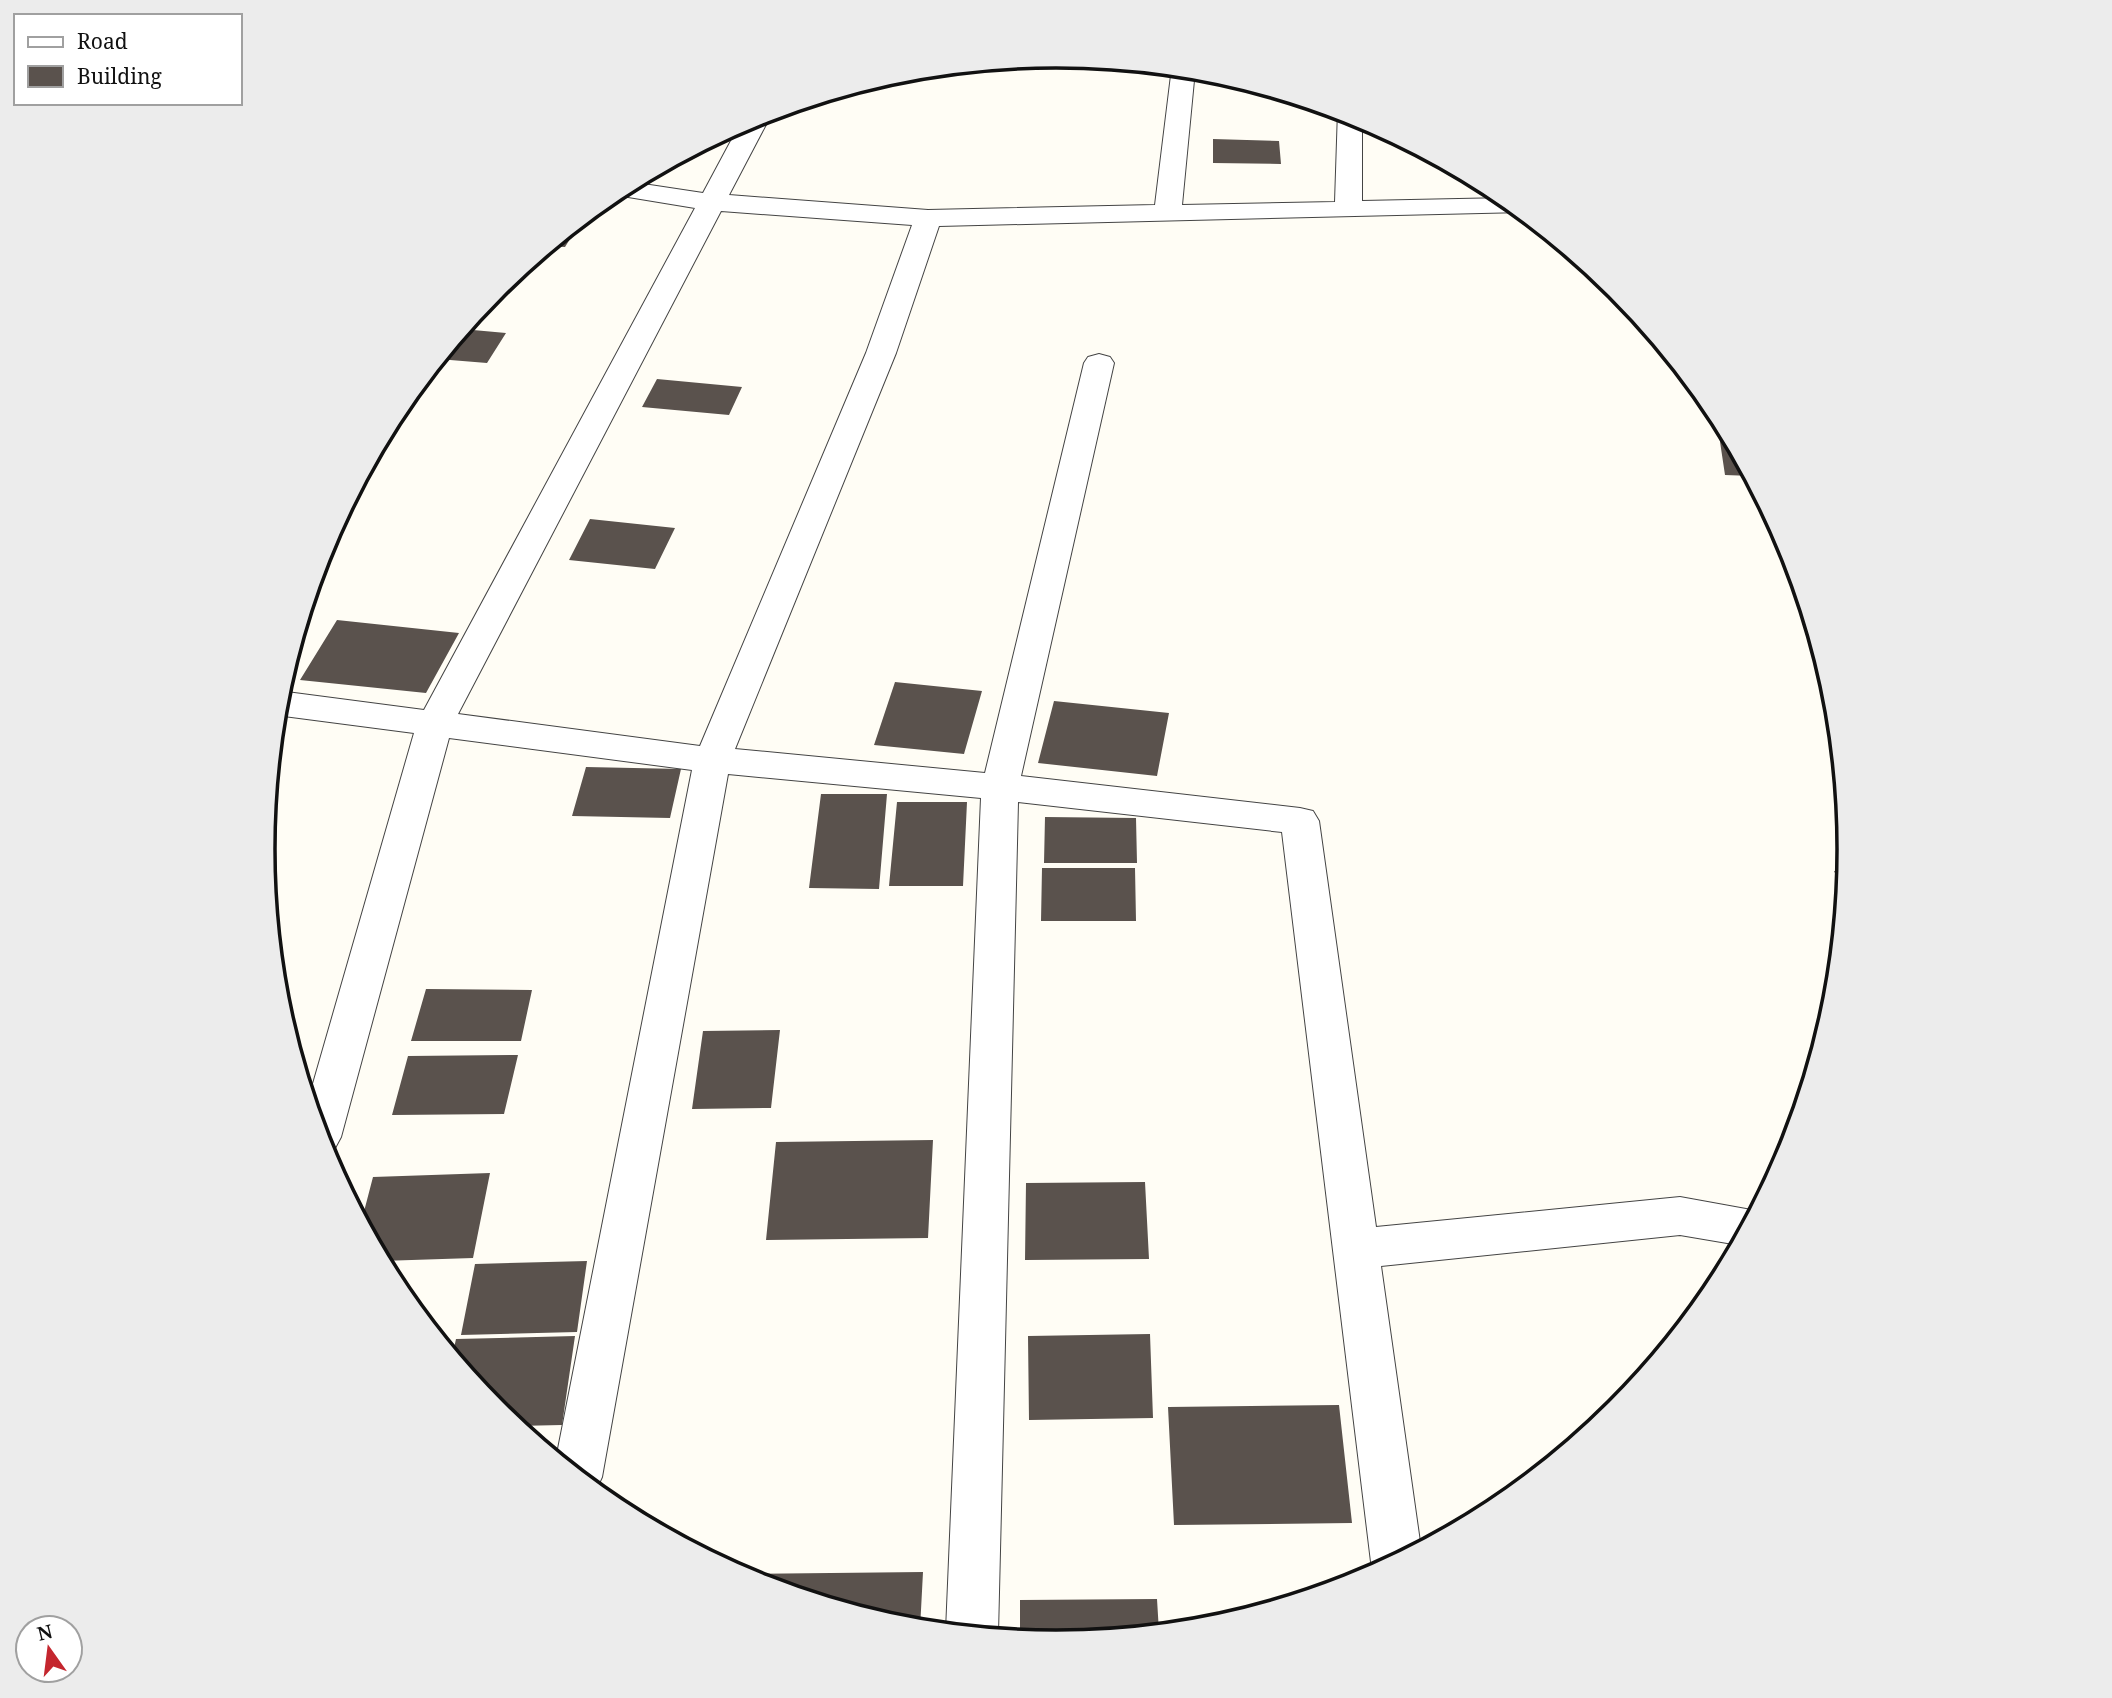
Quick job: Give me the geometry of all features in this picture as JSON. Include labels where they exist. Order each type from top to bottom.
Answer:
[{"type":"street","points":[[1168,213],[1182,79]]},
{"type":"street","points":[[1348,210],[1349,126]]},
{"type":"street","points":[[324,1119],[435,724],[749,132]]},
{"type":"street","points":[[637,191],[712,202],[928,218],[1499,206]]},
{"type":"street","points":[[579,1466],[712,760],[881,353],[928,218]]},
{"type":"street","points":[[972,1625],[1000,787],[1099,363]]},
{"type":"street","points":[[289,705],[712,760],[1000,787],[1300,821],[1396,1551]]},
{"type":"street","points":[[1356,1249],[1680,1216],[1739,1225]]},
{"type":"building","points":[[1213,139],[1279,141],[1281,164],[1213,163]]},
{"type":"building","points":[[473,330],[506,333],[487,363],[448,360]]},
{"type":"building","points":[[657,379],[742,387],[729,415],[642,407]]},
{"type":"building","points":[[1720,439],[1741,476],[1725,475]]},
{"type":"building","points":[[590,519],[675,528],[655,569],[569,560]]},
{"type":"building","points":[[337,620],[459,633],[426,693],[300,680]]},
{"type":"building","points":[[895,682],[982,691],[964,754],[874,745]]},
{"type":"building","points":[[1054,701],[1169,713],[1157,776],[1038,763]]},
{"type":"building","points":[[586,767],[681,769],[670,818],[572,816]]},
{"type":"building","points":[[821,794],[887,794],[879,889],[809,888]]},
{"type":"building","points":[[897,802],[967,802],[963,886],[889,886]]},
{"type":"building","points":[[1045,817],[1136,818],[1137,863],[1044,863]]},
{"type":"building","points":[[1042,868],[1135,868],[1136,921],[1041,921]]},
{"type":"building","points":[[426,989],[532,990],[521,1041],[411,1041]]},
{"type":"building","points":[[780,1030],[771,1108],[692,1109],[703,1031]]},
{"type":"building","points":[[518,1055],[504,1114],[392,1115],[408,1056]]},
{"type":"building","points":[[933,1140],[928,1238],[766,1240],[776,1142]]},
{"type":"building","points":[[490,1173],[473,1258],[393,1261],[364,1210],[373,1177]]},
{"type":"building","points":[[1145,1182],[1149,1259],[1025,1260],[1026,1183]]},
{"type":"building","points":[[587,1261],[577,1332],[461,1335],[475,1264]]},
{"type":"building","points":[[1150,1334],[1153,1418],[1029,1420],[1028,1336]]},
{"type":"building","points":[[575,1336],[562,1425],[530,1426],[469,1364],[454,1346],[456,1339]]},
{"type":"building","points":[[1339,1405],[1352,1523],[1174,1525],[1168,1407]]},
{"type":"building","points":[[923,1572],[921,1618],[854,1603],[767,1574]]},
{"type":"building","points":[[1157,1599],[1158,1623],[1107,1628],[1020,1629],[1020,1600]]}]
